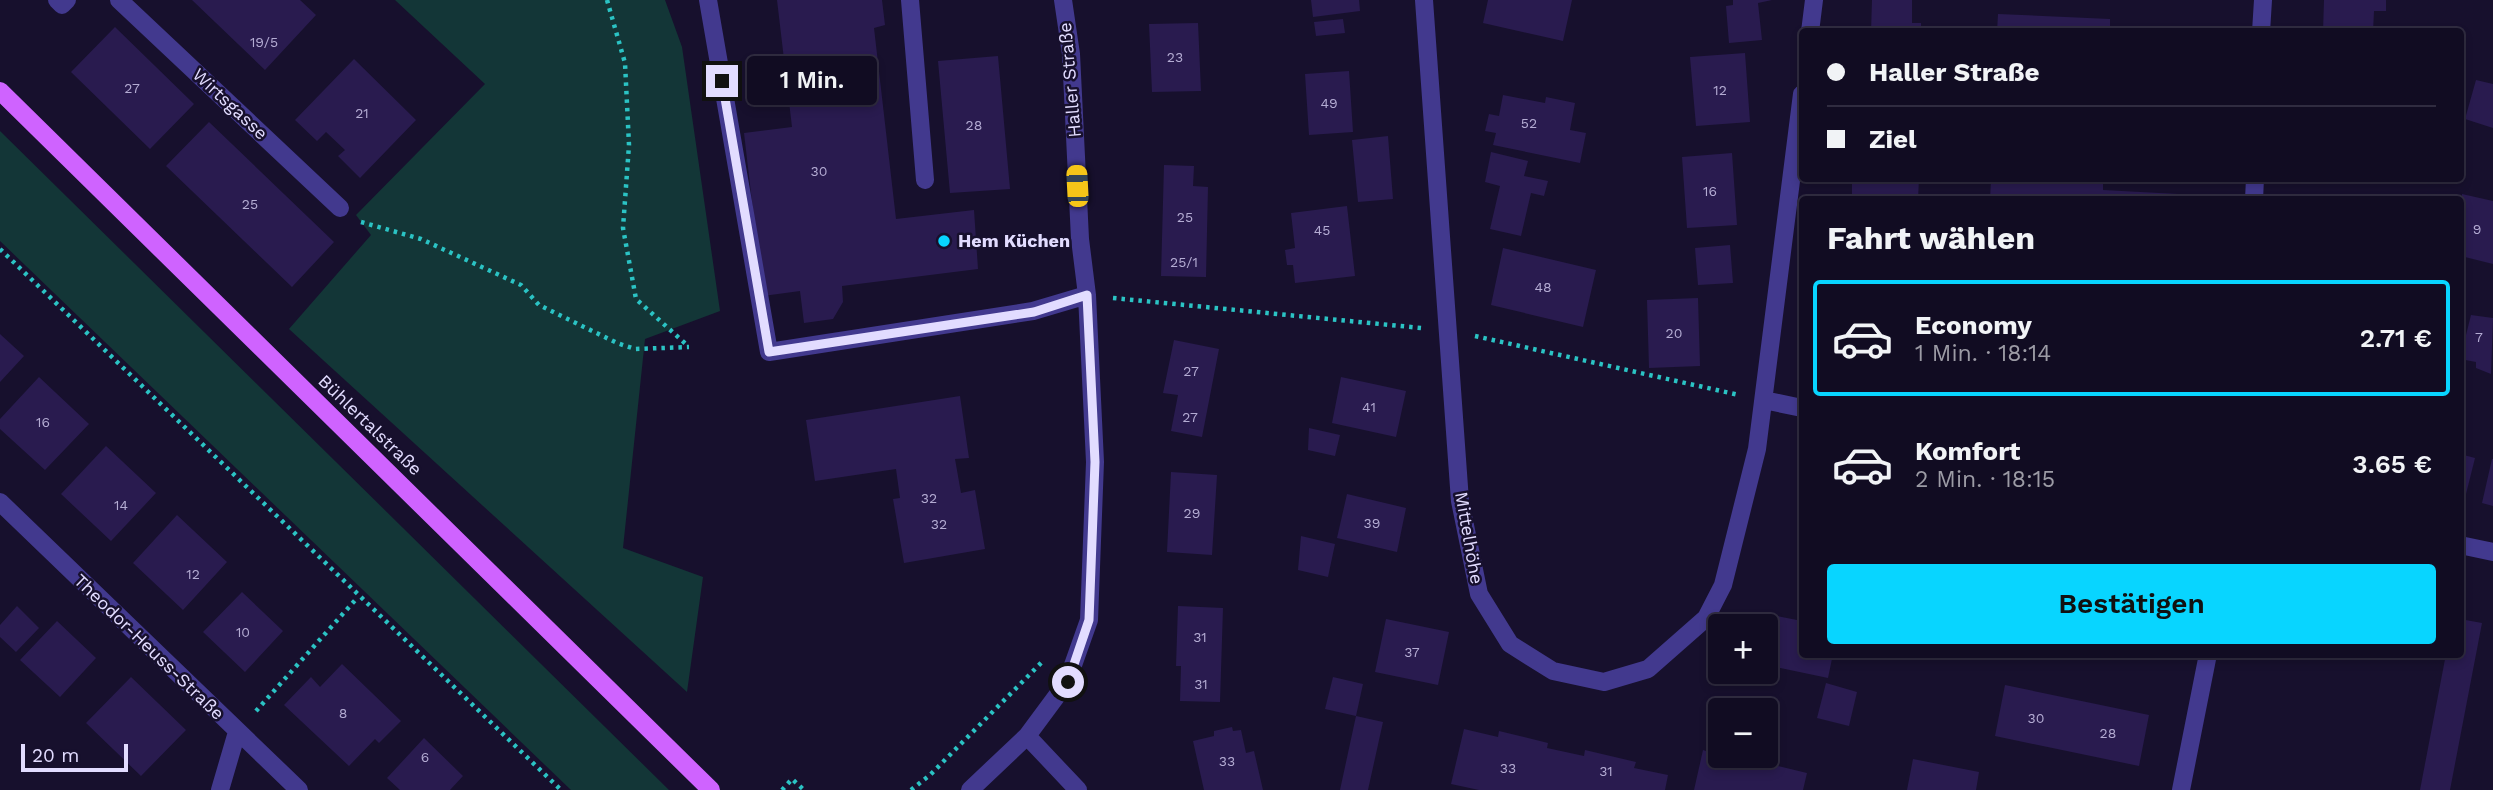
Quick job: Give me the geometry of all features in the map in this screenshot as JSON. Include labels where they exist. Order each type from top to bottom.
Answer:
[{"type":"main road","name":"Bühlertalstraße","points":[[0,91],[711,790]]},
{"type":"street","points":[[57,0],[62,5],[67,0]]},
{"type":"street","name":"Wirtsgasse","points":[[120,0],[340,208]]},
{"type":"street","points":[[708,0],[769,352],[1034,312],[1087,295]]},
{"type":"street","points":[[910,0],[925,180]]},
{"type":"street","name":"Haller Straße","points":[[970,790],[1027,736],[1068,682],[1089,620],[1095,462],[1071,54],[1063,0]]},
{"type":"street","name":"Mittelhöhe","points":[[1424,0],[1460,501],[1479,594],[1510,644],[1553,671],[1604,681],[1648,668],[1706,618],[1723,585],[1757,449],[1799,118]]},
{"type":"street","points":[[1810,28],[1814,0]]},
{"type":"street","points":[[2261,28],[2263,0]]},
{"type":"street","points":[[1764,400],[1799,407]]},
{"type":"street","name":"Theodor-Heuss-Straße","points":[[0,502],[299,790]]},
{"type":"street","points":[[2464,546],[2493,552]]},
{"type":"street","points":[[2181,790],[2207,658]]},
{"type":"street","points":[[219,790],[237,732]]},
{"type":"street","points":[[1027,736],[1078,790]]},
{"type":"path","points":[[340,208],[358,221],[421,239],[521,285],[540,305],[617,343],[635,349],[689,347],[636,299],[624,228],[629,145],[625,62],[607,0]]},
{"type":"path","points":[[0,249],[561,790]]},
{"type":"path","points":[[237,732],[358,597]]},
{"type":"path","points":[[911,790],[1043,662],[1048,652]]},
{"type":"path","points":[[782,790],[792,779],[804,790]]},
{"type":"green space","points":[[395,0],[665,0],[682,47],[720,311],[645,339],[623,548],[703,577],[687,692],[289,329],[371,235],[356,215],[485,84]]},
{"type":"green space","points":[[0,131],[669,790],[571,790],[0,241]]},
{"type":"building","points":[[192,0],[300,0],[316,15],[265,70]]},
{"type":"building","points":[[777,0],[882,0],[885,25],[874,28],[896,219],[974,210],[978,269],[842,286],[843,302],[833,319],[804,323],[800,291],[763,296],[744,133],[792,127]]},
{"type":"building","points":[[1311,0],[1359,0],[1360,11],[1313,17]]},
{"type":"building","points":[[1488,0],[1572,0],[1563,41],[1483,23]]},
{"type":"building","points":[[1733,0],[1772,0],[1758,3],[1762,40],[1729,43],[1726,6],[1733,5]]},
{"type":"building","points":[[1872,0],[1912,0],[1912,23],[1921,23],[1921,28],[1871,28]]},
{"type":"building","points":[[2324,0],[2386,0],[2386,11],[2374,11],[2373,28],[2323,28]]},
{"type":"building","points":[[1998,14],[2110,19],[2110,26],[2136,28],[1997,28]]},
{"type":"building","points":[[1343,19],[1345,33],[1316,36],[1314,22]]},
{"type":"building","points":[[1198,23],[1201,91],[1152,92],[1149,24]]},
{"type":"building","points":[[115,27],[194,104],[150,149],[71,72]]},
{"type":"building","points":[[1745,53],[1750,122],[1696,126],[1690,57]]},
{"type":"building","points":[[998,56],[1010,189],[950,193],[938,61]]},
{"type":"building","points":[[354,59],[416,120],[360,178],[338,156],[345,150],[326,132],[317,141],[295,120]]},
{"type":"building","points":[[1349,71],[1353,132],[1309,135],[1305,74]]},
{"type":"building","points":[[2476,80],[2493,84],[2493,128],[2465,119]]},
{"type":"building","points":[[1503,95],[1545,103],[1546,97],[1575,103],[1570,130],[1586,133],[1580,163],[1493,145],[1496,133],[1485,131],[1489,114],[1499,116]]},
{"type":"building","points":[[209,122],[334,242],[292,287],[166,166]]},
{"type":"building","points":[[1388,136],[1393,199],[1358,202],[1352,140]]},
{"type":"building","points":[[1491,152],[1528,161],[1524,176],[1548,181],[1544,196],[1531,193],[1521,236],[1490,229],[1500,186],[1485,182]]},
{"type":"building","points":[[1732,153],[1737,225],[1687,228],[1682,157]]},
{"type":"building","points":[[1164,165],[1194,166],[1193,186],[1208,187],[1206,277],[1161,276]]},
{"type":"building","points":[[1852,182],[1919,182],[1918,196],[1852,196]]},
{"type":"building","points":[[1991,182],[2058,182],[2103,184],[2103,190],[2216,196],[1990,196]]},
{"type":"building","points":[[2462,196],[2493,201],[2493,264],[2464,257]]},
{"type":"building","points":[[1347,206],[1355,276],[1295,283],[1293,265],[1287,265],[1285,250],[1295,248],[1291,213]]},
{"type":"building","points":[[1730,245],[1733,283],[1698,285],[1695,248]]},
{"type":"building","points":[[1503,248],[1596,270],[1583,327],[1491,305]]},
{"type":"building","points":[[1698,298],[1700,366],[1649,368],[1647,300]]},
{"type":"building","points":[[2471,315],[2493,318],[2491,374],[2476,368],[2476,362],[2464,360],[2464,343]]},
{"type":"building","points":[[0,334],[24,356],[0,382]]},
{"type":"building","points":[[1174,340],[1219,349],[1202,437],[1171,431],[1178,395],[1163,393]]},
{"type":"building","points":[[39,377],[89,424],[45,470],[0,429],[0,419]]},
{"type":"building","points":[[1341,377],[1406,391],[1396,437],[1332,423]]},
{"type":"building","points":[[960,396],[969,458],[955,459],[961,493],[975,490],[985,549],[904,563],[893,499],[900,498],[896,469],[815,481],[806,420]]},
{"type":"building","points":[[1309,428],[1340,435],[1335,456],[1308,450]]},
{"type":"building","points":[[106,446],[156,493],[111,541],[61,494]]},
{"type":"building","points":[[2464,455],[2475,458],[2464,502]]},
{"type":"building","points":[[2493,459],[2493,506],[2482,503]]},
{"type":"building","points":[[1171,472],[1217,475],[1212,555],[1167,552]]},
{"type":"building","points":[[1347,494],[1406,508],[1397,552],[1337,538]]},
{"type":"building","points":[[177,515],[227,562],[183,610],[133,563]]},
{"type":"building","points":[[1301,536],[1335,544],[1328,577],[1298,570]]},
{"type":"building","points":[[242,592],[283,631],[245,672],[203,632]]},
{"type":"building","points":[[17,606],[39,628],[16,652],[0,637],[0,625]]},
{"type":"building","points":[[1178,606],[1223,608],[1220,702],[1180,701],[1181,666],[1176,666]]},
{"type":"building","points":[[1778,616],[1799,620],[1799,658],[1832,658],[1828,678],[1778,668]]},
{"type":"building","points":[[1386,619],[1449,632],[1438,685],[1375,672]]},
{"type":"building","points":[[2464,620],[2482,623],[2450,790],[2420,790],[2445,658],[2464,658]]},
{"type":"building","points":[[57,621],[96,658],[60,697],[20,660]]},
{"type":"building","points":[[342,664],[401,721],[379,743],[375,739],[349,766],[284,705],[311,677],[320,687]]},
{"type":"building","points":[[131,677],[186,730],[141,776],[86,723]]},
{"type":"building","points":[[1333,677],[1363,684],[1356,716],[1325,709]]},
{"type":"building","points":[[1826,683],[1857,692],[1849,726],[1817,718]]},
{"type":"building","points":[[2005,685],[2149,715],[2139,766],[1995,736]]},
{"type":"building","points":[[1356,716],[1383,722],[1368,790],[1340,790]]},
{"type":"building","points":[[1232,727],[1233,731],[1241,730],[1246,753],[1254,751],[1263,790],[1204,790],[1193,741],[1214,736],[1214,731]]},
{"type":"building","points":[[1464,729],[1498,737],[1499,731],[1548,743],[1547,748],[1584,756],[1585,750],[1636,762],[1634,768],[1668,775],[1665,790],[1479,790],[1451,784]]},
{"type":"building","points":[[424,738],[463,776],[450,790],[400,790],[387,778]]},
{"type":"building","points":[[1703,750],[1708,752],[1708,768],[1778,766],[1807,773],[1803,790],[1694,790]]},
{"type":"building","points":[[1913,759],[1979,772],[1976,790],[1907,790]]},
{"type":"place","name":"Hem Küchen","points":[[944,241]]},
{"type":"route","points":[[722,81],[769,352],[1034,312],[1087,295],[1095,462],[1089,620],[1068,682]]}]
